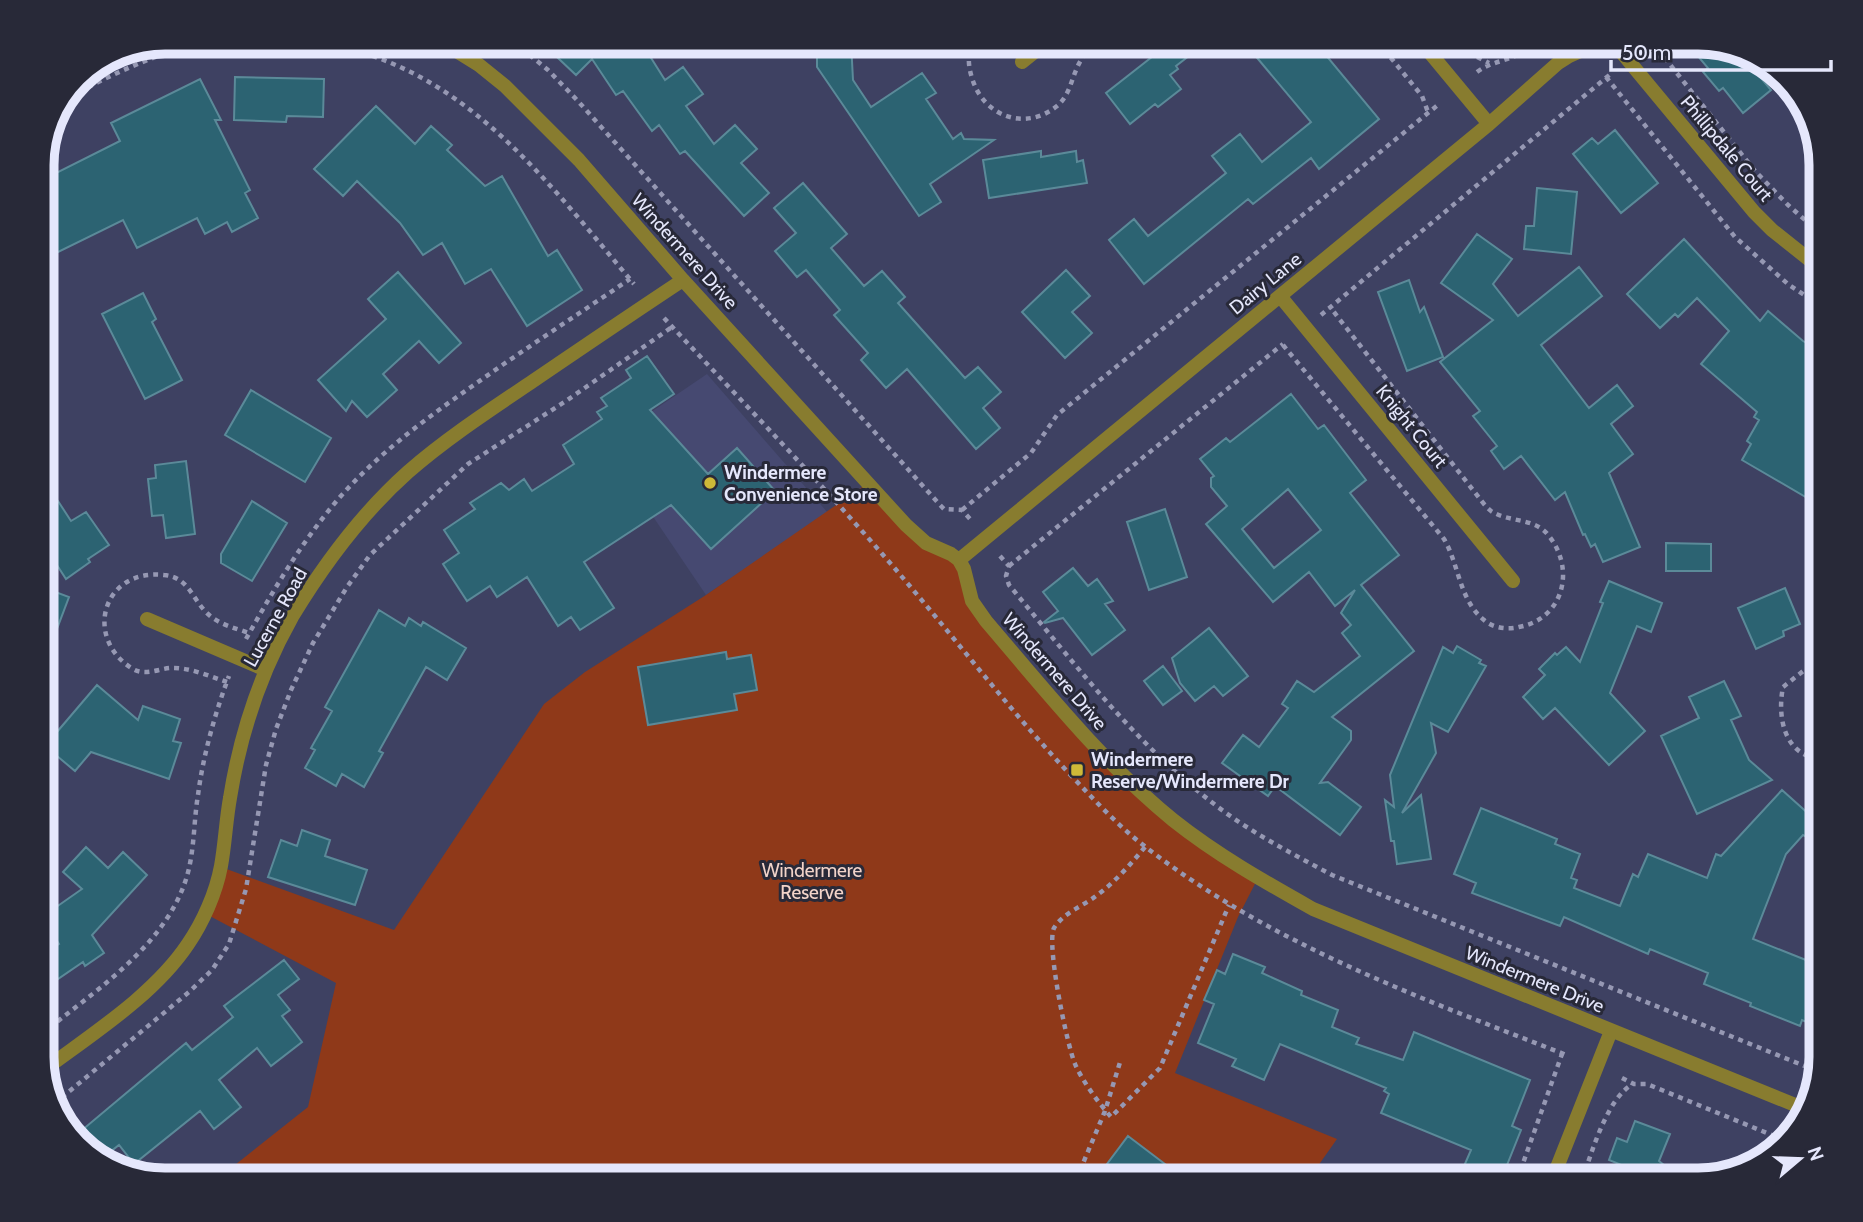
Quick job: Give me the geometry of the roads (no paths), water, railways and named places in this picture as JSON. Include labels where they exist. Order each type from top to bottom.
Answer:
[{"type":"street","name":"Windermere Drive","points":[[463,54],[505,86],[551,130],[918,537],[959,561],[964,569],[972,601],[1050,695],[1143,794],[1208,846],[1313,909],[1797,1106]]},
{"type":"street","points":[[1022,62],[1032,54]]},
{"type":"street","points":[[1431,54],[1489,124]]},
{"type":"street","name":"Dairy Lane","points":[[959,561],[1489,124],[1545,73],[1573,54]]},
{"type":"street","name":"Phillipdale Court","points":[[1623,54],[1754,212],[1809,259]]},
{"type":"street","name":"Lucerne Road","points":[[54,1062],[157,981],[188,945],[214,894],[221,867],[230,798],[246,727],[266,670],[316,579],[361,520],[408,472],[465,427],[683,279]]},
{"type":"street","name":"Knight Court","points":[[1280,296],[1513,581]]},
{"type":"street","points":[[147,619],[266,670]]},
{"type":"street","points":[[1557,1168],[1611,1031]]},
{"type":"place","name":"Windermere Convenience Store","points":[[710,483]]},
{"type":"place","name":"Windermere Reserve/Windermere Dr","points":[[1077,770]]},
{"type":"park label","name":"Windermere Reserve","points":[[812,881]]}]
